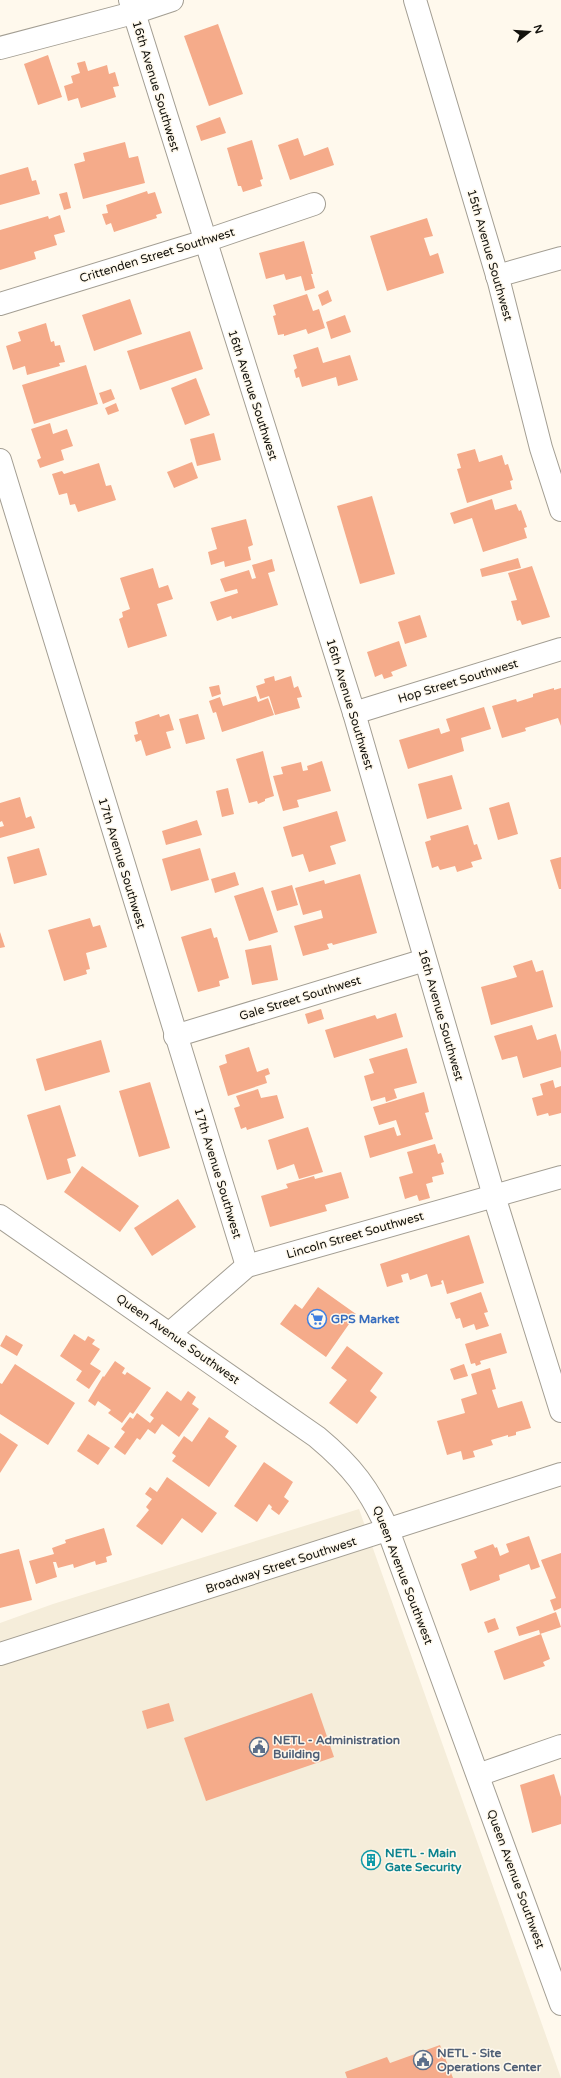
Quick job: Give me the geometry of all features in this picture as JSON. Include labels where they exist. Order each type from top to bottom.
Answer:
[{"type":"street","points":[[0,48],[131,7],[172,0]]},
{"type":"street","name":"15th Avenue Southwest","points":[[415,0],[497,276],[541,448],[561,510]]},
{"type":"street","name":"16th Avenue Southwest","points":[[131,7],[354,713],[494,1196],[561,1411]]},
{"type":"street","name":"Crittenden Street Southwest","points":[[0,304],[205,241],[314,204]]},
{"type":"street","points":[[497,276],[561,258]]},
{"type":"street","name":"17th Avenue Southwest","points":[[0,460],[175,1036],[247,1266]]},
{"type":"street","name":"Hop Street Southwest","points":[[354,713],[561,649]]},
{"type":"street","name":"Gale Street Southwest","points":[[175,1036],[425,960]]},
{"type":"street","name":"Lincoln Street Southwest","points":[[170,1333],[247,1266],[561,1177]]},
{"type":"street","name":"Queen Avenue Southwest","points":[[0,1216],[318,1437],[334,1451],[362,1482],[375,1503],[388,1530],[561,2004]]},
{"type":"street","name":"Broadway Street Southwest","points":[[0,1654],[561,1474]]},
{"type":"street","points":[[478,1775],[561,1746]]},
{"type":"shaded area","points":[[359,1509],[561,2078],[0,2078],[0,1623],[53,1604]]},
{"type":"building","points":[[218,24],[243,94],[209,106],[184,36]]},
{"type":"building","points":[[48,55],[62,97],[38,105],[24,64]]},
{"type":"building","points":[[85,61],[88,71],[107,65],[109,74],[115,72],[119,86],[113,87],[116,97],[81,108],[78,98],[68,101],[64,86],[73,83],[71,76],[80,73],[77,63]]},
{"type":"building","points":[[220,117],[226,133],[201,141],[196,126]]},
{"type":"building","points":[[298,138],[304,156],[328,147],[334,165],[290,180],[278,145]]},
{"type":"building","points":[[252,140],[263,179],[260,180],[262,186],[243,192],[241,186],[238,186],[227,148]]},
{"type":"building","points":[[125,142],[129,158],[138,156],[145,183],[83,199],[74,164],[85,161],[83,153]]},
{"type":"building","points":[[28,167],[32,181],[36,180],[40,194],[0,205],[0,175]]},
{"type":"building","points":[[147,191],[148,194],[155,192],[162,213],[156,215],[157,218],[114,232],[111,223],[106,225],[102,214],[108,213],[106,205]]},
{"type":"building","points":[[67,192],[71,208],[64,210],[59,194]]},
{"type":"building","points":[[60,215],[65,232],[54,235],[57,245],[34,252],[36,259],[0,270],[0,230],[48,216],[49,219]]},
{"type":"building","points":[[427,218],[433,236],[424,238],[430,256],[438,253],[444,273],[387,291],[370,236]]},
{"type":"building","points":[[304,241],[313,274],[311,274],[315,288],[305,291],[301,276],[286,280],[284,274],[266,279],[259,253]]},
{"type":"building","points":[[328,290],[332,301],[322,306],[318,295]]},
{"type":"building","points":[[307,294],[313,311],[319,309],[325,328],[308,334],[306,329],[284,336],[284,334],[278,335],[273,316],[276,315],[273,305]]},
{"type":"building","points":[[130,299],[142,334],[94,351],[82,315]]},
{"type":"building","points":[[345,315],[351,332],[331,339],[326,322]]},
{"type":"building","points":[[46,323],[51,342],[54,341],[55,346],[60,345],[65,362],[59,363],[60,366],[27,375],[25,366],[13,370],[6,346],[21,341],[18,332]]},
{"type":"building","points":[[190,331],[203,369],[140,390],[127,351]]},
{"type":"building","points":[[318,347],[323,363],[350,355],[358,380],[338,386],[336,377],[302,387],[299,377],[296,378],[294,370],[297,368],[293,355]]},
{"type":"building","points":[[86,365],[98,404],[34,424],[22,385]]},
{"type":"building","points":[[196,378],[210,415],[185,425],[171,388]]},
{"type":"building","points":[[111,389],[115,399],[103,404],[99,393]]},
{"type":"building","points":[[116,403],[119,411],[108,415],[105,408]]},
{"type":"building","points":[[50,423],[53,434],[67,429],[73,446],[61,450],[64,460],[40,468],[37,460],[41,458],[31,429]]},
{"type":"building","points":[[214,433],[221,460],[197,466],[190,439]]},
{"type":"building","points":[[475,449],[479,462],[502,455],[505,465],[508,464],[513,480],[510,481],[512,489],[467,503],[457,469],[461,468],[457,454]]},
{"type":"building","points":[[192,462],[198,478],[174,488],[167,472]]},
{"type":"building","points":[[99,463],[106,486],[111,485],[116,500],[78,512],[75,504],[70,505],[67,493],[59,495],[52,474],[62,471],[64,474]]},
{"type":"building","points":[[372,496],[395,574],[360,584],[337,506]]},
{"type":"building","points":[[492,499],[495,510],[516,504],[519,511],[521,510],[527,527],[524,528],[527,538],[483,552],[472,518],[454,524],[450,513]]},
{"type":"building","points":[[246,519],[253,545],[248,547],[251,560],[225,567],[224,561],[211,565],[208,552],[217,549],[211,528]]},
{"type":"building","points":[[518,558],[521,568],[482,577],[480,569]]},
{"type":"building","points":[[272,559],[275,571],[268,573],[278,605],[232,619],[231,616],[217,621],[210,602],[238,593],[237,589],[225,592],[220,579],[249,570],[252,579],[256,578],[252,565]]},
{"type":"building","points":[[532,566],[550,617],[522,625],[520,620],[517,621],[511,601],[517,600],[508,573]]},
{"type":"building","points":[[153,568],[159,588],[168,585],[173,599],[157,604],[167,636],[128,648],[119,619],[123,617],[122,612],[130,609],[120,578]]},
{"type":"building","points":[[420,615],[427,637],[405,644],[398,622]]},
{"type":"building","points":[[399,641],[407,666],[391,672],[393,676],[384,679],[382,674],[375,677],[367,652]]},
{"type":"building","points":[[274,676],[275,681],[291,676],[294,688],[298,686],[302,697],[297,698],[300,708],[275,715],[269,696],[260,699],[256,686],[265,683],[264,679]]},
{"type":"building","points":[[219,685],[221,694],[212,697],[209,687]]},
{"type":"building","points":[[554,688],[554,690],[561,688],[561,726],[558,718],[525,728],[526,731],[502,738],[492,706],[516,699],[517,702],[533,697],[533,694]]},
{"type":"building","points":[[256,696],[258,702],[268,698],[274,715],[222,732],[216,712],[213,713],[209,701],[220,697],[223,706]]},
{"type":"building","points":[[484,707],[491,729],[461,738],[464,751],[408,769],[399,740],[439,728],[441,734],[450,731],[446,719]]},
{"type":"building","points":[[159,714],[160,717],[169,714],[174,730],[166,732],[171,748],[146,756],[141,740],[136,742],[134,735],[138,734],[135,722]]},
{"type":"building","points":[[198,714],[205,739],[186,744],[179,719]]},
{"type":"building","points":[[263,751],[274,796],[265,799],[265,801],[258,804],[257,801],[249,803],[236,759]]},
{"type":"building","points":[[322,761],[331,791],[297,800],[299,807],[283,811],[273,776],[283,774],[281,767],[301,762],[303,771],[308,770],[307,766]]},
{"type":"building","points":[[452,775],[462,809],[427,819],[418,784]]},
{"type":"building","points":[[228,788],[234,814],[222,817],[216,791]]},
{"type":"building","points":[[20,797],[26,818],[31,816],[35,828],[0,838],[0,827],[4,826],[2,821],[0,822],[0,803]]},
{"type":"building","points":[[509,802],[518,834],[498,840],[489,808]]},
{"type":"building","points":[[337,811],[346,841],[330,846],[336,864],[309,872],[303,854],[292,857],[283,827]]},
{"type":"building","points":[[197,820],[202,835],[166,845],[162,831]]},
{"type":"building","points":[[468,825],[474,845],[477,844],[482,859],[471,862],[473,867],[457,872],[455,866],[440,870],[438,866],[432,868],[425,842],[431,840],[430,836]]},
{"type":"building","points":[[39,848],[47,875],[14,884],[7,857]]},
{"type":"building","points":[[200,848],[209,880],[171,891],[162,859]]},
{"type":"building","points":[[561,857],[561,889],[559,889],[550,860]]},
{"type":"building","points":[[235,872],[239,885],[215,893],[211,879]]},
{"type":"building","points":[[360,874],[377,933],[333,945],[332,943],[327,944],[329,949],[303,956],[294,926],[323,918],[321,910],[303,915],[295,888],[324,880],[325,884]]},
{"type":"building","points":[[292,885],[298,905],[277,911],[271,891]]},
{"type":"building","points":[[263,887],[278,932],[249,941],[234,896]]},
{"type":"building","points":[[90,918],[93,927],[100,925],[107,947],[86,953],[90,969],[86,970],[87,974],[64,981],[48,930]]},
{"type":"building","points":[[211,928],[214,938],[217,937],[229,978],[219,981],[220,986],[198,992],[181,937]]},
{"type":"building","points":[[0,932],[5,947],[0,948]]},
{"type":"building","points":[[271,945],[278,980],[252,985],[245,950]]},
{"type":"building","points":[[532,960],[536,972],[543,970],[553,1007],[491,1025],[481,987],[517,977],[513,966]]},
{"type":"building","points":[[321,1009],[324,1019],[308,1024],[305,1014]]},
{"type":"building","points":[[396,1013],[403,1037],[334,1058],[325,1030],[375,1015],[377,1019]]},
{"type":"building","points":[[532,1025],[537,1040],[556,1034],[561,1052],[561,1067],[523,1078],[517,1056],[502,1060],[494,1036]]},
{"type":"building","points":[[101,1040],[110,1072],[45,1091],[36,1059]]},
{"type":"building","points":[[249,1047],[257,1072],[268,1068],[270,1074],[265,1076],[267,1083],[228,1096],[219,1066],[227,1063],[225,1055]]},
{"type":"building","points":[[407,1048],[417,1083],[394,1089],[397,1098],[386,1102],[385,1097],[371,1101],[364,1076],[374,1073],[369,1059]]},
{"type":"building","points":[[553,1080],[555,1088],[561,1086],[561,1113],[549,1116],[548,1113],[537,1116],[532,1098],[543,1095],[540,1084]]},
{"type":"building","points":[[150,1082],[170,1148],[139,1157],[119,1091]]},
{"type":"building","points":[[258,1089],[261,1098],[277,1095],[284,1118],[247,1130],[246,1127],[241,1129],[234,1108],[240,1106],[236,1096]]},
{"type":"building","points":[[424,1092],[429,1112],[425,1113],[433,1139],[370,1158],[364,1136],[394,1127],[397,1136],[401,1135],[396,1120],[379,1125],[373,1107]]},
{"type":"building","points":[[60,1105],[76,1156],[67,1159],[71,1173],[47,1180],[27,1115]]},
{"type":"building","points":[[308,1127],[323,1172],[299,1179],[294,1164],[277,1170],[268,1140]]},
{"type":"building","points":[[435,1144],[438,1154],[441,1153],[444,1162],[441,1163],[444,1174],[432,1177],[433,1182],[426,1184],[430,1198],[419,1201],[417,1195],[405,1199],[399,1177],[413,1173],[407,1152]]},
{"type":"building","points":[[82,1166],[139,1206],[120,1232],[64,1192]]},
{"type":"building","points":[[341,1172],[349,1198],[325,1205],[327,1211],[270,1227],[261,1196],[288,1188],[286,1184],[314,1176],[315,1179]]},
{"type":"building","points":[[178,1199],[196,1227],[152,1256],[134,1228]]},
{"type":"building","points":[[469,1235],[484,1283],[447,1294],[443,1280],[441,1281],[442,1284],[431,1287],[427,1274],[410,1280],[408,1273],[401,1275],[403,1282],[387,1287],[380,1264]]},
{"type":"building","points":[[318,1287],[356,1314],[326,1357],[280,1324],[295,1304],[302,1309]]},
{"type":"building","points":[[481,1292],[488,1312],[484,1313],[489,1326],[476,1330],[474,1324],[463,1328],[460,1318],[456,1319],[450,1303]]},
{"type":"building","points":[[501,1333],[507,1353],[480,1361],[481,1364],[476,1366],[475,1363],[471,1364],[465,1344]]},
{"type":"building","points":[[74,1334],[85,1341],[88,1336],[95,1340],[92,1344],[100,1349],[90,1364],[101,1371],[89,1389],[76,1380],[82,1371],[60,1356]]},
{"type":"building","points":[[6,1335],[23,1345],[17,1356],[0,1346]]},
{"type":"building","points":[[347,1346],[383,1373],[370,1391],[377,1397],[357,1424],[329,1403],[347,1380],[331,1368]]},
{"type":"building","points":[[115,1361],[125,1368],[122,1373],[125,1375],[127,1372],[151,1388],[133,1414],[130,1412],[122,1423],[108,1413],[111,1410],[98,1401],[95,1406],[88,1401],[103,1376],[104,1377]]},
{"type":"building","points":[[15,1364],[75,1403],[48,1445],[0,1414],[0,1383],[2,1384]]},
{"type":"building","points":[[464,1364],[468,1376],[454,1380],[450,1369]]},
{"type":"building","points":[[490,1368],[496,1389],[492,1390],[498,1408],[522,1401],[531,1428],[516,1432],[516,1435],[508,1437],[508,1435],[491,1440],[493,1445],[473,1451],[475,1457],[463,1460],[461,1451],[447,1455],[437,1421],[465,1413],[461,1399],[477,1394],[471,1374]]},
{"type":"building","points":[[167,1391],[181,1401],[188,1391],[196,1397],[192,1404],[199,1409],[179,1437],[162,1424],[155,1434],[148,1429],[140,1440],[137,1438],[125,1455],[114,1447],[125,1432],[121,1429],[130,1417],[133,1419],[137,1413],[150,1423],[154,1418],[150,1415]]},
{"type":"building","points":[[209,1417],[229,1431],[225,1437],[237,1446],[209,1487],[172,1461],[176,1456],[172,1453],[184,1436],[192,1442]]},
{"type":"building","points":[[0,1433],[18,1445],[0,1473]]},
{"type":"building","points":[[88,1434],[110,1448],[98,1465],[77,1451]]},
{"type":"building","points":[[264,1462],[293,1482],[284,1497],[289,1501],[279,1515],[271,1509],[272,1507],[269,1504],[257,1522],[234,1506]]},
{"type":"building","points":[[167,1477],[217,1513],[202,1533],[182,1518],[162,1545],[136,1526],[149,1510],[146,1507],[152,1499],[145,1494],[150,1487],[157,1492]]},
{"type":"building","points":[[104,1528],[112,1555],[106,1557],[107,1562],[96,1565],[95,1561],[74,1568],[73,1564],[58,1568],[56,1562],[53,1562],[57,1577],[36,1584],[29,1561],[54,1554],[52,1548],[66,1543],[65,1540]]},
{"type":"building","points":[[529,1536],[540,1567],[531,1570],[529,1564],[499,1575],[500,1580],[470,1591],[461,1564],[477,1558],[474,1551],[493,1544],[495,1548],[497,1547],[500,1556],[509,1552],[506,1544]]},
{"type":"building","points":[[19,1549],[32,1600],[0,1608],[0,1554]]},
{"type":"building","points":[[561,1553],[561,1608],[554,1611],[550,1600],[556,1598],[541,1560]]},
{"type":"building","points":[[556,1612],[561,1627],[540,1634],[539,1630],[519,1636],[516,1627]]},
{"type":"building","points":[[495,1618],[499,1629],[488,1633],[484,1622]]},
{"type":"building","points":[[541,1634],[550,1659],[543,1662],[545,1666],[504,1680],[494,1651]]},
{"type":"building","name":"NETL - Administration Building","points":[[312,1693],[334,1757],[206,1801],[184,1738]]},
{"type":"building","points":[[169,1703],[174,1721],[147,1729],[142,1711]]},
{"type":"building","points":[[554,1774],[561,1797],[561,1824],[532,1833],[520,1785]]},
{"type":"building","name":"NETL - Main Gate Security","points":[[378,1852],[381,1862],[364,1868],[361,1858]]},
{"type":"building","name":"NETL - Site Operations Center","points":[[440,2045],[453,2078],[347,2078],[345,2072],[387,2057],[390,2063]]},
{"type":"place","name":"GPS Market","points":[[317,1319]]},
{"type":"place","name":"NETL - Administration Building","points":[[259,1747]]},
{"type":"place","name":"NETL - Main Gate Security","points":[[371,1860]]},
{"type":"place","name":"NETL - Site Operations Center","points":[[423,2060]]}]
